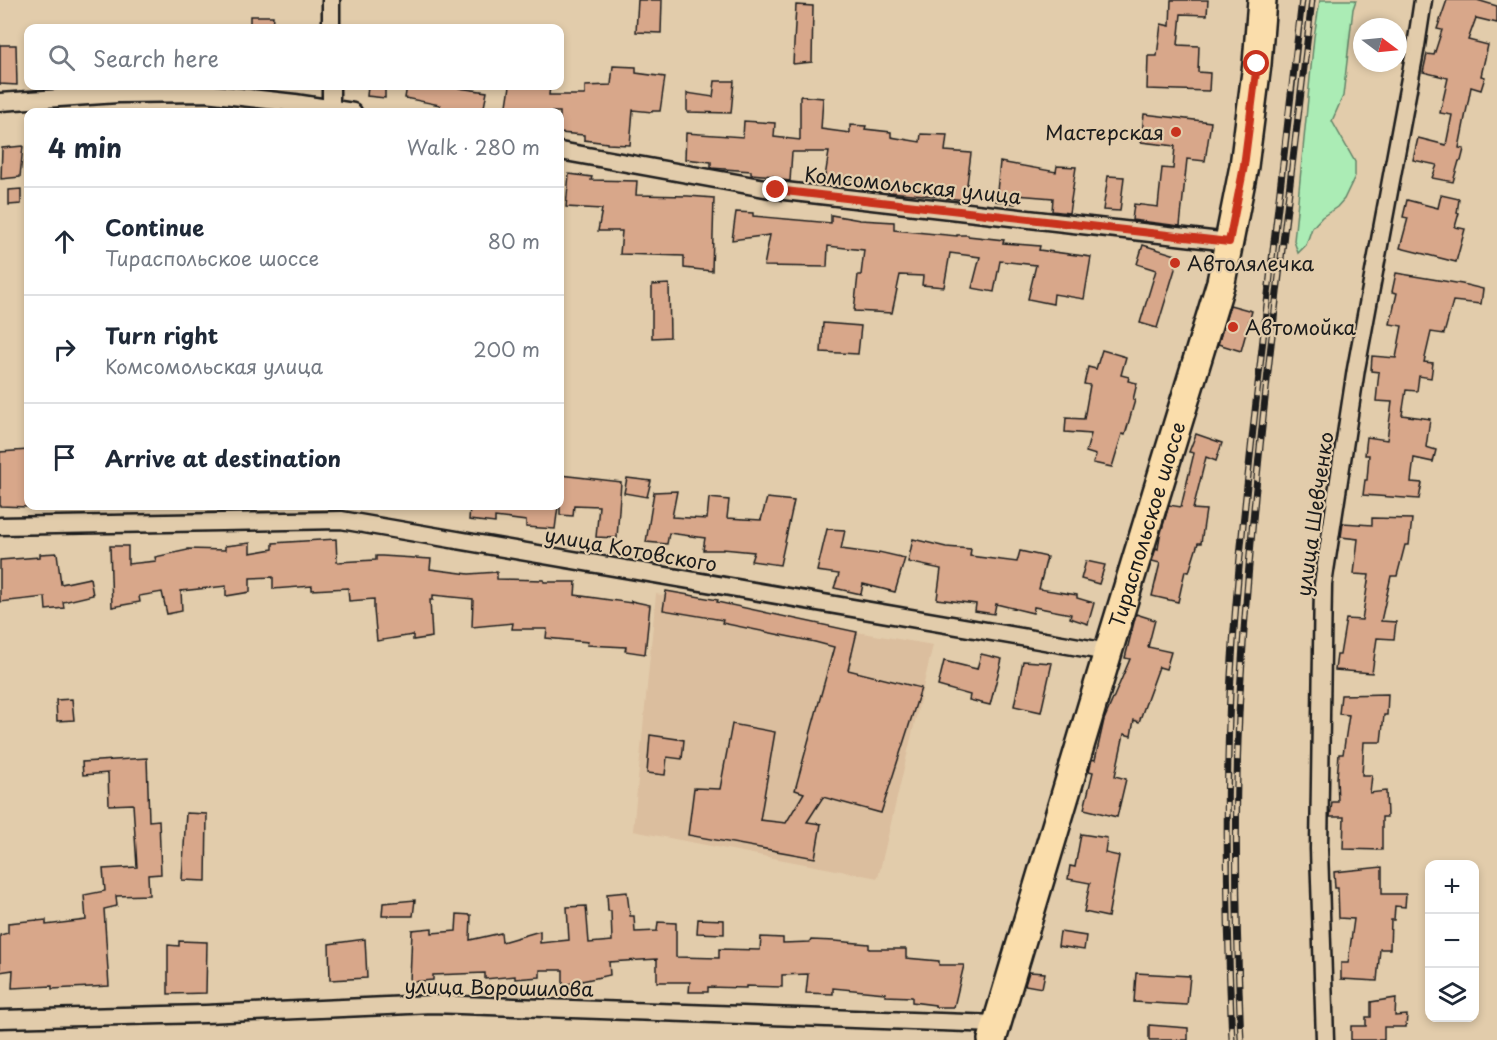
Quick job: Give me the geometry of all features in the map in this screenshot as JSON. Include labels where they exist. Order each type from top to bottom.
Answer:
[{"type":"main road","name":"Тираспольское шоссе","points":[[994,1032],[1107,652],[1221,282],[1244,166],[1257,64],[1262,0]]},
{"type":"street","points":[[331,0],[331,24]]},
{"type":"street","name":"улица Шевченко","points":[[1325,1040],[1319,849],[1323,584],[1356,369],[1423,0]]},
{"type":"street","points":[[331,90],[331,108]]},
{"type":"street","points":[[0,102],[118,94],[205,93],[321,108]]},
{"type":"street","name":"Комсомольская улица","points":[[564,151],[776,190],[1229,242]]},
{"type":"street","name":"улица Котовского","points":[[0,525],[341,513],[1107,652]]},
{"type":"street","name":"улица Ворошилова","points":[[0,1019],[205,1014],[432,1004],[994,1032]]},
{"type":"shaded area","points":[[656,594],[933,645],[878,878],[633,831]]},
{"type":"green space","points":[[1320,0],[1356,0],[1343,96],[1332,121],[1355,162],[1355,176],[1344,199],[1312,228],[1306,245],[1298,253],[1294,241],[1314,37]]},
{"type":"building","points":[[638,0],[662,0],[661,33],[636,32]]},
{"type":"building","points":[[1171,0],[1208,0],[1207,15],[1181,14],[1178,45],[1199,46],[1198,72],[1210,73],[1209,91],[1147,89],[1148,56],[1157,56],[1161,24],[1170,26]]},
{"type":"building","points":[[1447,0],[1477,0],[1497,6],[1497,23],[1476,18],[1468,40],[1488,45],[1481,76],[1485,77],[1481,90],[1471,87],[1459,148],[1464,149],[1453,182],[1432,178],[1437,165],[1413,160],[1418,138],[1446,145],[1452,115],[1440,113],[1448,78],[1423,72],[1427,54],[1434,55],[1442,30],[1437,29]]},
{"type":"building","points":[[796,5],[813,6],[812,62],[793,64]]},
{"type":"building","points":[[250,16],[273,16],[272,24],[250,24]]},
{"type":"building","points":[[0,45],[16,45],[17,85],[0,84]]},
{"type":"building","points":[[613,66],[636,67],[636,73],[665,77],[660,111],[633,110],[630,145],[584,140],[584,135],[564,133],[564,108],[507,108],[509,90],[550,90],[549,95],[585,95],[585,86],[611,85]]},
{"type":"building","points":[[715,81],[734,81],[731,113],[687,112],[687,93],[713,97]]},
{"type":"building","points":[[368,90],[385,90],[385,98],[367,96]]},
{"type":"building","points":[[406,90],[487,92],[484,108],[440,108],[440,105],[405,98]]},
{"type":"building","points":[[800,96],[823,98],[821,129],[850,133],[850,125],[866,126],[865,129],[891,132],[891,137],[920,142],[921,134],[947,135],[945,151],[971,153],[965,200],[889,192],[890,186],[842,177],[841,185],[824,183],[829,152],[792,152],[790,181],[773,179],[773,176],[751,174],[751,171],[711,168],[711,162],[685,159],[686,133],[743,137],[744,121],[775,123],[774,137],[800,140]]},
{"type":"building","points":[[1144,114],[1211,122],[1205,161],[1187,159],[1180,226],[1132,220],[1134,204],[1158,207],[1162,168],[1173,169],[1175,146],[1141,142]]},
{"type":"building","points":[[23,146],[20,177],[1,179],[2,148]]},
{"type":"building","points":[[1000,162],[1056,172],[1057,166],[1076,167],[1069,213],[1052,211],[1053,198],[1016,195],[1015,204],[996,201]]},
{"type":"building","points":[[569,174],[592,177],[591,180],[637,181],[636,195],[714,198],[712,271],[684,268],[684,256],[620,254],[622,231],[598,231],[602,209],[566,207]]},
{"type":"building","points":[[1108,176],[1124,177],[1120,211],[1103,210]]},
{"type":"building","points":[[21,189],[21,204],[9,205],[9,190]]},
{"type":"building","points":[[1441,195],[1459,199],[1457,213],[1459,213],[1455,227],[1465,229],[1456,262],[1400,248],[1408,218],[1403,217],[1407,200],[1438,208]]},
{"type":"building","points":[[736,212],[753,213],[753,216],[831,223],[831,215],[894,222],[894,230],[968,235],[1004,240],[1003,243],[1040,246],[1039,250],[1091,257],[1084,299],[1054,294],[1053,304],[1028,299],[1036,265],[1000,261],[994,292],[972,288],[980,257],[950,253],[944,287],[922,285],[923,276],[900,275],[892,313],[854,311],[858,275],[861,275],[864,250],[828,246],[827,267],[764,266],[770,235],[732,240]]},
{"type":"building","points":[[1143,245],[1179,256],[1157,328],[1140,323],[1156,270],[1137,264]]},
{"type":"building","points":[[1396,273],[1483,289],[1481,304],[1453,301],[1444,334],[1431,332],[1424,362],[1433,363],[1431,378],[1419,376],[1417,391],[1406,390],[1402,415],[1430,419],[1426,447],[1436,450],[1433,462],[1414,458],[1411,482],[1422,483],[1419,499],[1363,495],[1369,455],[1365,455],[1367,437],[1387,440],[1392,402],[1376,401],[1379,372],[1371,371],[1372,356],[1396,358],[1402,326],[1390,324],[1397,293],[1392,292]]},
{"type":"building","points":[[669,284],[670,337],[652,338],[652,285]]},
{"type":"building","name":"Автомойка","points":[[1230,305],[1252,311],[1241,351],[1218,344]]},
{"type":"building","points":[[823,323],[861,326],[858,354],[821,352]]},
{"type":"building","points":[[1102,350],[1126,357],[1121,375],[1129,377],[1128,381],[1137,383],[1133,400],[1135,400],[1125,435],[1122,434],[1112,467],[1093,463],[1096,455],[1086,452],[1091,434],[1065,432],[1066,418],[1084,419],[1090,385],[1084,384],[1088,367],[1096,369]]},
{"type":"building","points":[[1196,434],[1222,443],[1216,461],[1206,457],[1193,509],[1206,510],[1201,543],[1198,543],[1189,572],[1185,571],[1178,602],[1152,596],[1160,563],[1152,561],[1156,548],[1158,549],[1169,505],[1181,507],[1194,453],[1189,452]]},
{"type":"building","points":[[24,450],[24,507],[0,506],[0,452]]},
{"type":"building","points":[[564,475],[621,482],[617,538],[596,537],[599,506],[574,505],[573,516],[560,515],[560,510],[564,510]]},
{"type":"building","points":[[627,478],[651,481],[647,497],[624,493]]},
{"type":"building","points":[[677,491],[672,517],[707,519],[709,498],[729,500],[727,518],[761,520],[767,498],[794,501],[780,565],[751,561],[754,552],[703,550],[705,538],[669,533],[667,544],[646,542],[654,492]]},
{"type":"building","points":[[470,510],[557,510],[555,529],[526,527],[526,521],[495,517],[495,523],[469,520]]},
{"type":"building","points":[[1372,518],[1412,519],[1409,545],[1405,545],[1397,576],[1391,576],[1381,621],[1396,622],[1394,639],[1377,638],[1372,673],[1335,670],[1346,619],[1362,620],[1369,575],[1354,574],[1358,539],[1341,537],[1343,523],[1372,525]]},
{"type":"building","points":[[827,529],[845,530],[841,549],[878,554],[879,552],[905,558],[895,592],[863,584],[861,594],[834,588],[839,574],[817,571]]},
{"type":"building","points":[[336,539],[337,562],[376,560],[376,556],[431,559],[430,569],[469,574],[497,572],[497,579],[576,582],[575,595],[650,605],[645,654],[625,651],[626,647],[587,645],[588,642],[546,638],[547,629],[512,629],[513,623],[472,627],[473,599],[433,595],[433,600],[430,600],[432,637],[413,640],[413,635],[377,641],[374,599],[349,601],[348,588],[312,590],[312,586],[273,589],[273,577],[250,578],[250,592],[226,596],[226,586],[181,591],[182,611],[167,614],[162,592],[139,596],[140,602],[112,607],[110,546],[128,546],[128,564],[156,561],[155,557],[188,549],[225,550],[225,546],[250,543],[250,553],[273,549],[273,543]]},
{"type":"building","points":[[913,539],[946,547],[971,549],[970,556],[1017,562],[1020,551],[1047,557],[1039,589],[1077,595],[1077,598],[1094,603],[1088,624],[1070,618],[1071,614],[1034,607],[1033,613],[996,604],[994,614],[975,611],[976,604],[937,599],[941,569],[908,562]]},
{"type":"building","points":[[57,553],[61,584],[90,578],[93,595],[63,602],[64,608],[46,610],[45,597],[0,602],[0,560],[40,557],[40,554]]},
{"type":"building","points":[[1086,561],[1105,565],[1099,584],[1081,579]]},
{"type":"building","points":[[666,591],[718,600],[717,602],[857,632],[848,670],[921,688],[881,813],[823,797],[807,822],[821,824],[815,858],[688,835],[694,788],[720,789],[732,724],[775,732],[760,820],[786,823],[804,793],[795,790],[834,647],[722,623],[723,620],[663,610]]},
{"type":"building","points":[[1136,614],[1155,620],[1148,647],[1171,652],[1166,669],[1159,667],[1139,722],[1134,720],[1131,736],[1124,734],[1115,776],[1126,779],[1117,817],[1084,809],[1093,772],[1089,771],[1092,759],[1095,760],[1104,720],[1130,659],[1125,658]]},
{"type":"building","points":[[981,654],[1002,659],[990,705],[969,700],[970,695],[938,686],[944,661],[977,669]]},
{"type":"building","points":[[1023,661],[1052,663],[1041,712],[1014,706]]},
{"type":"building","points":[[1388,694],[1387,715],[1384,715],[1381,742],[1364,742],[1362,775],[1372,775],[1370,793],[1386,791],[1387,817],[1382,817],[1382,850],[1343,849],[1344,817],[1330,817],[1332,802],[1338,802],[1339,754],[1343,754],[1349,715],[1339,714],[1341,695]]},
{"type":"building","points":[[72,699],[74,720],[57,721],[56,700]]},
{"type":"building","points":[[650,735],[684,740],[682,759],[667,757],[665,775],[647,773]]},
{"type":"building","points":[[147,758],[149,821],[159,820],[161,874],[148,875],[149,895],[116,896],[117,906],[104,909],[109,986],[52,989],[52,986],[12,988],[13,970],[0,972],[0,935],[8,933],[8,923],[46,920],[46,925],[86,920],[84,895],[105,891],[103,869],[137,867],[133,804],[109,805],[108,773],[83,775],[82,762]]},
{"type":"building","points":[[186,813],[207,814],[206,881],[182,880]]},
{"type":"building","points":[[1081,834],[1107,838],[1105,853],[1119,856],[1108,917],[1084,912],[1090,883],[1068,879],[1070,866],[1075,867]]},
{"type":"building","points":[[1382,867],[1382,894],[1406,894],[1405,907],[1395,906],[1394,920],[1391,920],[1390,949],[1380,949],[1377,981],[1341,979],[1341,963],[1348,963],[1354,919],[1339,918],[1338,888],[1335,888],[1334,872]]},
{"type":"building","points":[[627,892],[630,916],[634,916],[635,932],[657,931],[658,922],[676,923],[676,957],[719,958],[719,949],[760,950],[761,937],[783,938],[783,943],[810,942],[811,940],[835,941],[869,944],[869,949],[906,949],[906,958],[939,961],[939,965],[964,965],[954,1007],[935,1007],[935,1005],[912,1002],[912,997],[885,996],[885,993],[833,988],[833,994],[806,993],[808,974],[782,975],[782,987],[708,987],[708,992],[689,992],[690,982],[657,982],[657,959],[609,962],[610,975],[563,985],[563,970],[540,970],[540,977],[515,979],[515,976],[485,979],[485,973],[433,975],[433,980],[410,982],[412,930],[432,928],[432,933],[456,931],[457,914],[471,915],[470,940],[501,933],[502,942],[540,931],[540,943],[569,940],[567,907],[586,906],[589,943],[612,941],[611,911],[608,911],[607,894]]},
{"type":"building","points":[[415,900],[413,916],[382,916],[383,903]]},
{"type":"building","points":[[698,919],[724,920],[724,934],[697,933]]},
{"type":"building","points":[[1060,932],[1086,936],[1084,950],[1058,946]]},
{"type":"building","points":[[365,939],[367,978],[330,980],[329,944]]},
{"type":"building","points":[[179,941],[207,942],[206,993],[168,994],[168,945],[179,946]]},
{"type":"building","points":[[1029,972],[1045,973],[1042,988],[1025,985]]},
{"type":"building","points":[[1136,973],[1190,976],[1187,1005],[1134,1002]]},
{"type":"building","points":[[1396,998],[1395,1016],[1407,1015],[1406,1027],[1384,1027],[1384,1040],[1351,1040],[1351,1026],[1366,1026],[1366,1017],[1371,1017],[1371,1002]]},
{"type":"building","points":[[1149,1025],[1188,1028],[1188,1040],[1149,1040]]},
{"type":"railway","points":[[1232,1040],[1227,824],[1228,737],[1233,649],[1248,472],[1302,0]]},
{"type":"railway","points":[[1241,1040],[1236,824],[1240,694],[1261,433],[1312,0]]},
{"type":"place","name":"Мастерская","points":[[1176,132]]},
{"type":"place","name":"Автолялечка","points":[[1175,263]]},
{"type":"place","name":"Автомойка","points":[[1233,327]]},
{"type":"route","points":[[776,190],[1229,242],[1244,166],[1257,64]]}]
